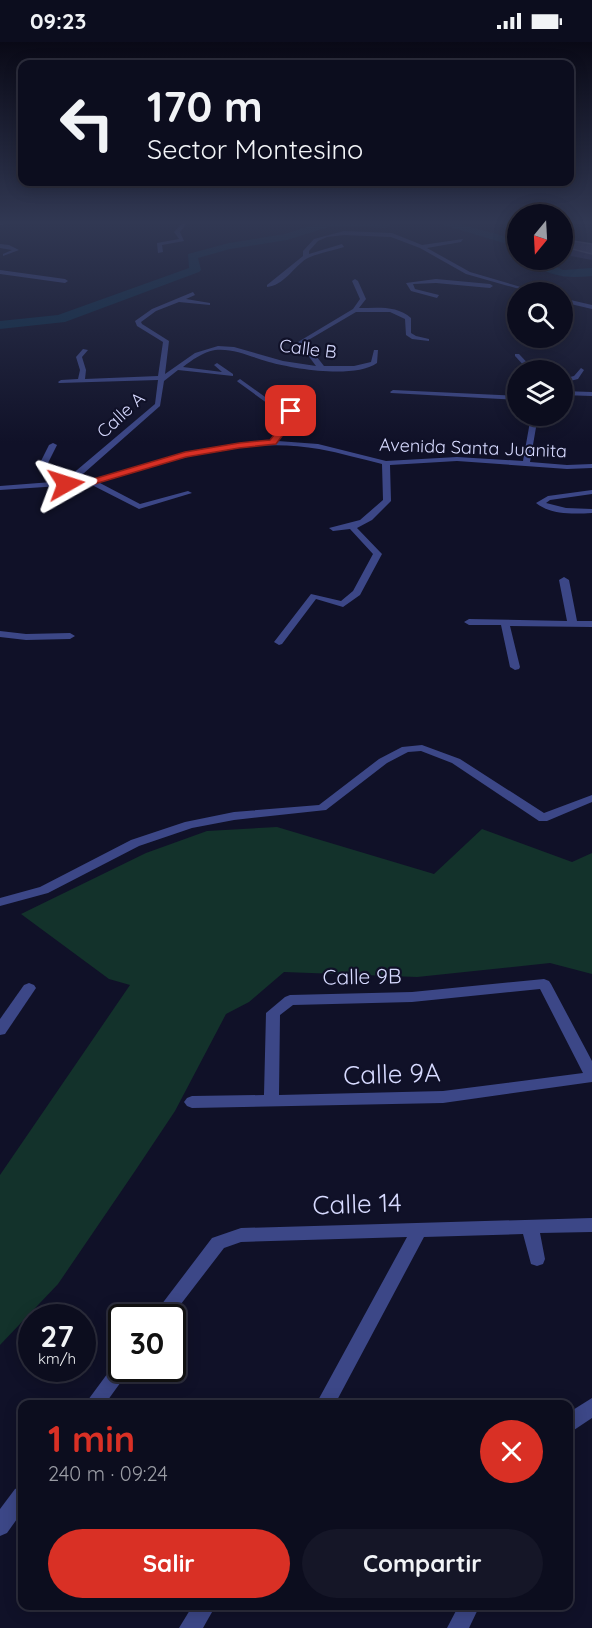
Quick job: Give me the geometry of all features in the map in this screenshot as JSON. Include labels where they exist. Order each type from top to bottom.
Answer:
[{"type":"street","name":"Calle A","points":[[62,484],[158,405],[166,341],[140,325],[138,321],[154,310],[190,295]]},
{"type":"street","points":[[321,367],[302,342],[355,310],[363,299],[361,295]]},
{"type":"street","points":[[433,295],[437,296]]},
{"type":"street","points":[[176,300],[208,304]]},
{"type":"street","points":[[573,302],[592,306]]},
{"type":"street","points":[[355,310],[403,313],[408,318],[408,334],[414,338],[427,340]]},
{"type":"street","name":"Calle B","points":[[163,379],[196,354],[224,348],[241,350],[274,361],[351,369],[368,367],[374,363],[376,351]]},
{"type":"street","points":[[81,381],[83,370],[79,357],[85,350]]},
{"type":"street","points":[[517,355],[522,360]]},
{"type":"street","points":[[177,368],[231,375],[217,365]]},
{"type":"street","points":[[573,379],[582,370]]},
{"type":"street","points":[[61,382],[163,379]]},
{"type":"street","points":[[240,381],[273,405],[291,411],[290,420],[273,443]]},
{"type":"street","points":[[393,392],[507,397]]},
{"type":"street","points":[[573,393],[592,394]]},
{"type":"street","points":[[526,464],[533,426]]},
{"type":"street","name":"Avenida Santa Juanita","points":[[0,488],[91,482],[185,455],[239,445],[273,443],[318,446],[386,463],[458,459],[592,466]]},
{"type":"street","points":[[53,445],[44,463],[62,484]]},
{"type":"street","points":[[333,528],[353,528],[366,521],[387,501],[386,463]]},
{"type":"street","points":[[91,482],[139,507],[188,493]]},
{"type":"street","points":[[592,492],[548,498],[540,503],[560,509],[592,511]]},
{"type":"street","points":[[279,642],[314,596],[343,604],[357,593],[378,554],[353,528]]},
{"type":"street","points":[[564,580],[573,625]]},
{"type":"street","points":[[470,622],[592,624]]},
{"type":"street","points":[[506,623],[515,667]]},
{"type":"street","points":[[0,634],[26,637],[70,636]]},
{"type":"street","points":[[0,902],[44,891],[135,843],[189,825],[234,816],[322,808],[383,761],[406,749],[422,748],[456,761],[543,818],[592,798]]},
{"type":"street","name":"Calle 9B","points":[[271,1101],[273,1013],[291,1000],[412,997],[544,984],[592,1076]]},
{"type":"street","points":[[0,1030],[29,988]]},
{"type":"street","name":"Calle 9A","points":[[192,1102],[444,1098],[592,1076]]},
{"type":"street","points":[[530,1226],[537,1259]]},
{"type":"street","name":"Calle 14","points":[[171,1304],[218,1243],[241,1235],[592,1226]]},
{"type":"street","points":[[327,1400],[420,1229]]},
{"type":"street","points":[[97,1400],[111,1382]]},
{"type":"street","points":[[573,1421],[592,1407]]},
{"type":"street","points":[[0,1526],[18,1501]]},
{"type":"street","points":[[190,1628],[203,1610]]},
{"type":"street","points":[[458,1628],[467,1610]]},
{"type":"green space","points":[[277,827],[434,874],[482,829],[572,862],[592,853],[592,974],[550,963],[417,977],[284,972],[249,1002],[226,1014],[175,1111],[58,1284],[39,1304],[18,1304],[18,1326],[0,1345],[0,1175],[130,985],[109,979],[21,914],[146,853],[207,831]]},
{"type":"waterway","points":[[0,325],[60,319],[126,295]]},
{"type":"route","points":[[66,484],[91,482],[185,455],[239,445],[273,443],[290,420],[291,411]]}]
